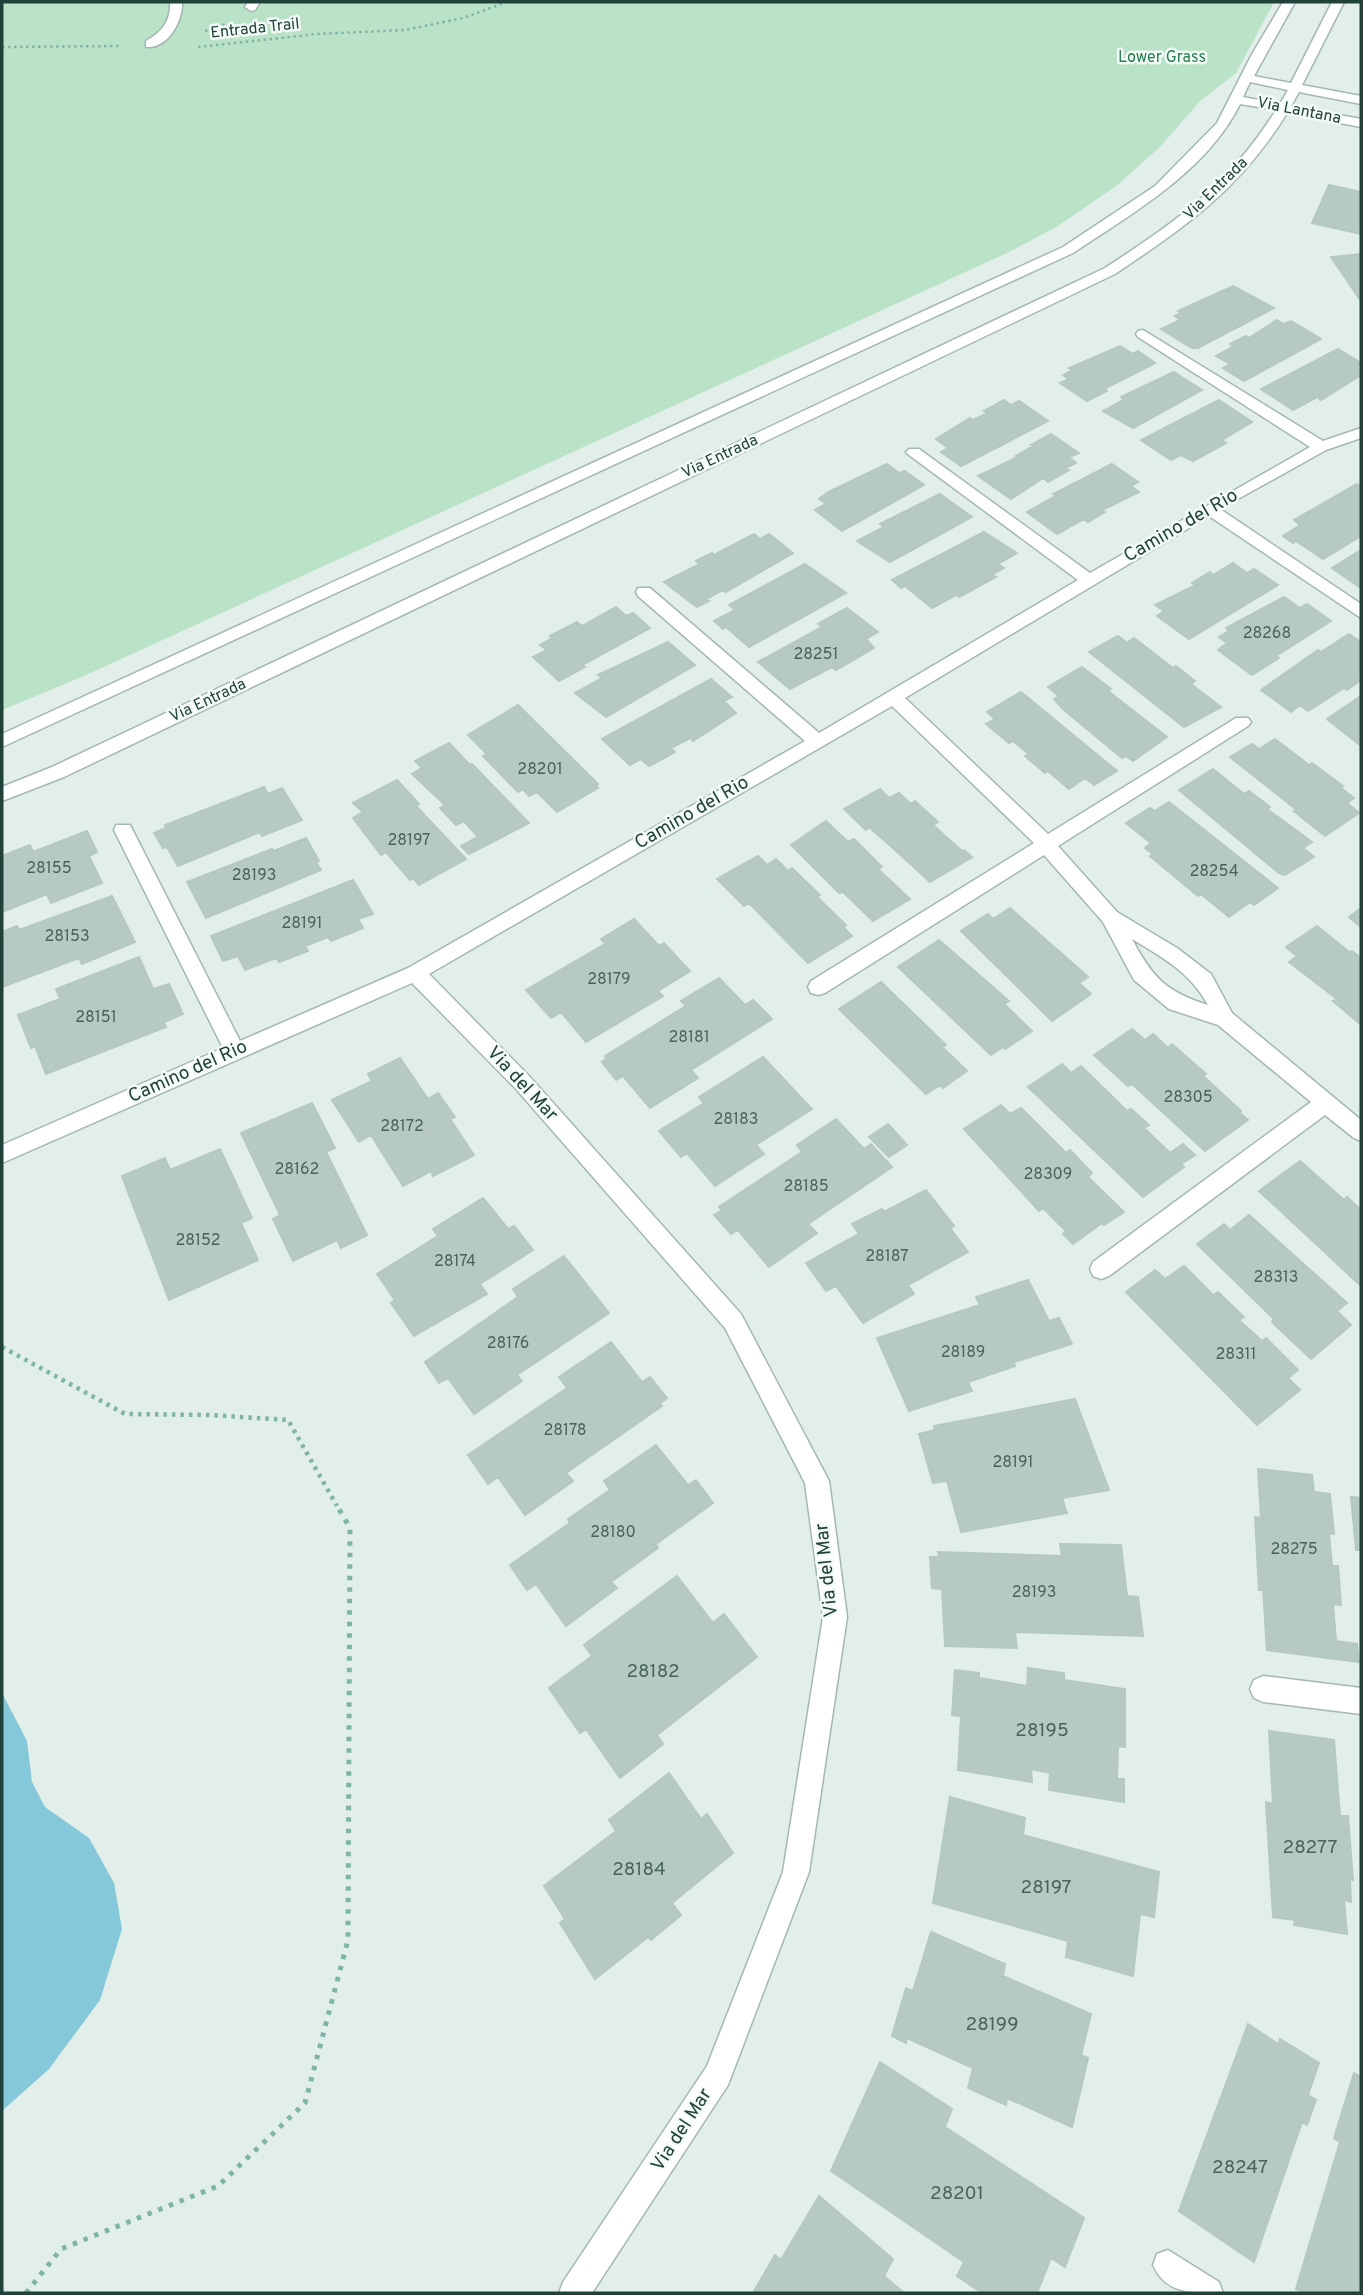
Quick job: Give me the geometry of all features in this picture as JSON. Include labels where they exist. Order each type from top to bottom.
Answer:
[{"type":"street","points":[[150,44],[164,37],[178,13],[176,2]]},
{"type":"street","points":[[2,741],[1068,250],[1160,189],[1223,125],[1289,2]]},
{"type":"street","name":"Via Entrada","points":[[2,794],[58,772],[1110,271],[1189,218],[1240,171],[1270,131],[1338,2]]},
{"type":"street","name":"Via Lantana","points":[[1247,78],[1361,100]]},
{"type":"street","name":"Via Lantana","points":[[1236,99],[1361,122]]},
{"type":"street","points":[[1143,334],[1321,447]]},
{"type":"street","name":"Camino del Rio","points":[[2,1154],[415,973],[818,742],[1209,509],[1321,447],[1361,433]]},
{"type":"street","points":[[914,452],[1089,580]]},
{"type":"street","points":[[1209,509],[1361,612]]},
{"type":"street","points":[[644,592],[818,742]]},
{"type":"street","points":[[893,697],[1046,844],[1110,917],[1140,975],[1176,1003],[1225,1019],[1360,1128]]},
{"type":"street","points":[[818,987],[1242,722]]},
{"type":"street","points":[[123,830],[234,1052]]},
{"type":"street","points":[[1110,917],[1170,953],[1204,980],[1225,1019]]},
{"type":"street","name":"Via del Mar","points":[[415,973],[523,1083],[733,1321],[817,1481],[835,1617],[796,1872],[718,2075],[574,2293]]},
{"type":"street","points":[[1101,1269],[1327,1102]]},
{"type":"street","points":[[1263,1689],[1361,1701]]},
{"type":"street","points":[[1168,2265],[1208,2293]]},
{"type":"path","name":"Entrada Trail","points":[[2,47],[174,42],[200,47],[317,34],[405,30],[463,18],[508,2]]},
{"type":"path","points":[[174,42],[232,22],[253,5]]},
{"type":"path","points":[[2,1347],[125,1414],[210,1415],[288,1420],[350,1528],[348,1940],[305,2103],[218,2186],[61,2249],[26,2293]]},
{"type":"green space","name":"Lower Grass","points":[[2,2],[1274,2],[1236,73],[1200,101],[1160,147],[1116,186],[1058,226],[1009,252],[84,676],[2,710]]},
{"type":"water","points":[[2,1693],[27,1741],[32,1782],[45,1807],[89,1838],[114,1883],[122,1929],[100,2000],[49,2069],[2,2111]]},
{"type":"building","points":[[1329,185],[1361,192],[1361,234],[1312,223]]},
{"type":"building","points":[[1361,254],[1361,301],[1331,257]]},
{"type":"building","points":[[1233,286],[1274,308],[1198,348],[1192,348],[1161,329],[1180,320],[1175,316],[1181,313],[1178,311]]},
{"type":"building","points":[[1277,320],[1284,324],[1291,321],[1321,339],[1244,381],[1223,368],[1230,364],[1216,356],[1234,346],[1230,344],[1246,336],[1249,338]]},
{"type":"building","points":[[1120,346],[1133,354],[1138,351],[1155,363],[1104,389],[1107,391],[1087,401],[1060,383],[1069,379],[1063,375],[1073,370],[1069,368]]},
{"type":"building","points":[[1338,349],[1361,363],[1357,368],[1361,375],[1321,400],[1317,397],[1293,410],[1261,389]]},
{"type":"building","points":[[1174,372],[1202,390],[1133,428],[1103,411],[1124,400],[1121,397]]},
{"type":"building","points":[[1004,400],[1011,405],[1019,401],[1048,421],[961,466],[941,452],[948,448],[936,439],[970,418],[973,420],[988,413],[984,411]]},
{"type":"building","points":[[1219,400],[1252,422],[1222,440],[1226,443],[1193,461],[1181,455],[1171,460],[1141,440]]},
{"type":"building","points":[[1051,434],[1079,453],[1069,457],[1076,463],[1065,468],[1069,470],[1048,482],[1043,478],[1011,499],[978,476],[1018,457],[1016,456],[1033,446],[1031,445]]},
{"type":"building","points":[[887,464],[899,473],[905,471],[924,485],[842,531],[815,510],[826,504],[819,499],[828,492]]},
{"type":"building","points":[[1112,464],[1138,482],[1131,486],[1139,492],[1102,510],[1105,512],[1088,522],[1084,519],[1057,534],[1027,512],[1056,496],[1053,494]]},
{"type":"building","points":[[1357,484],[1361,487],[1361,536],[1323,559],[1296,541],[1293,543],[1283,536],[1300,525],[1294,520]]},
{"type":"building","points":[[940,494],[972,517],[890,562],[857,541],[884,527],[880,524]]},
{"type":"building","points":[[984,532],[1017,553],[998,564],[1004,568],[992,575],[996,577],[959,597],[956,595],[932,608],[905,586],[901,588],[892,580]]},
{"type":"building","points":[[754,534],[760,539],[769,534],[793,553],[726,592],[723,590],[706,599],[709,601],[697,607],[664,582],[700,564],[696,561],[712,553],[714,555]]},
{"type":"building","points":[[1361,550],[1361,588],[1332,568]]},
{"type":"building","points":[[1233,563],[1247,573],[1254,569],[1278,585],[1189,639],[1157,616],[1164,611],[1155,605],[1196,585],[1192,583],[1210,572],[1213,575]]},
{"type":"building","points":[[805,564],[846,593],[749,647],[726,627],[723,629],[714,621],[735,610],[729,605]]},
{"type":"building","points":[[1284,597],[1300,608],[1307,604],[1331,621],[1276,656],[1279,658],[1252,675],[1218,650],[1227,643],[1219,637],[1229,631],[1226,628]]},
{"type":"building","points":[[616,607],[626,616],[633,613],[650,628],[582,665],[585,667],[559,681],[533,657],[547,650],[540,645],[552,638],[550,636],[577,622],[582,626]]},
{"type":"building","points":[[847,608],[878,632],[866,639],[874,648],[836,670],[832,667],[790,689],[758,662],[822,627],[818,624]]},
{"type":"building","points":[[1349,634],[1361,642],[1361,673],[1358,675],[1361,680],[1347,690],[1344,688],[1308,711],[1300,705],[1291,712],[1261,690],[1318,650],[1321,652]]},
{"type":"building","points":[[1118,636],[1127,643],[1134,638],[1173,668],[1176,666],[1195,681],[1191,684],[1221,707],[1184,727],[1089,652]]},
{"type":"building","points":[[668,642],[695,665],[606,717],[575,693],[602,678],[598,675]]},
{"type":"building","points":[[1082,667],[1167,737],[1133,761],[1126,756],[1122,758],[1063,709],[1054,699],[1059,696],[1048,687]]},
{"type":"building","points":[[711,679],[732,697],[724,701],[736,713],[693,741],[690,738],[671,748],[675,752],[649,766],[641,759],[630,765],[602,739]]},
{"type":"building","points":[[1021,692],[1117,771],[1094,785],[1085,778],[1069,789],[1025,756],[1029,754],[1013,741],[1009,743],[986,724],[995,719],[987,712]]},
{"type":"building","points":[[1361,696],[1361,746],[1327,719]]},
{"type":"building","points":[[518,705],[598,784],[598,788],[557,812],[537,792],[529,796],[523,789],[518,792],[483,756],[487,754],[468,735]]},
{"type":"building","points":[[1275,739],[1343,786],[1341,788],[1354,798],[1347,803],[1359,813],[1325,836],[1230,757],[1252,744],[1259,749]]},
{"type":"building","points":[[449,743],[529,823],[469,854],[461,846],[478,837],[464,821],[456,825],[440,808],[445,805],[412,774],[422,768],[415,761]]},
{"type":"building","points":[[1213,769],[1244,794],[1249,791],[1270,807],[1267,809],[1312,842],[1303,848],[1314,857],[1285,875],[1279,873],[1179,790]]},
{"type":"building","points":[[397,780],[419,804],[416,806],[466,859],[419,885],[413,878],[410,880],[386,852],[381,855],[353,818],[363,812],[353,803]]},
{"type":"building","points":[[264,787],[268,794],[282,788],[302,820],[262,836],[260,832],[178,866],[167,847],[163,848],[154,833],[166,828],[165,825]]},
{"type":"building","points":[[880,789],[889,798],[899,793],[911,804],[915,801],[938,822],[933,825],[972,857],[930,882],[869,827],[866,830],[844,809]]},
{"type":"building","points":[[1169,802],[1278,888],[1254,905],[1250,902],[1229,917],[1201,894],[1198,896],[1150,856],[1153,854],[1145,848],[1151,843],[1126,823],[1150,808],[1155,811]]},
{"type":"building","points":[[826,821],[848,842],[854,839],[882,867],[878,869],[910,899],[873,921],[843,892],[839,893],[791,845]]},
{"type":"building","points":[[87,831],[97,852],[89,856],[102,883],[51,903],[47,894],[2,912],[2,856],[30,845],[33,852]]},
{"type":"building","points":[[306,838],[321,870],[206,918],[187,882]]},
{"type":"building","points":[[758,856],[767,865],[776,859],[788,871],[792,868],[820,895],[817,897],[846,925],[843,927],[852,936],[808,963],[749,903],[744,906],[717,879]]},
{"type":"building","points":[[353,880],[373,914],[358,919],[363,928],[331,941],[328,937],[305,946],[308,951],[279,962],[276,958],[245,970],[238,956],[223,961],[211,936]]},
{"type":"building","points":[[112,896],[135,942],[82,964],[79,958],[2,987],[2,932],[17,926],[19,930]]},
{"type":"building","points":[[1010,908],[1088,977],[1079,983],[1091,994],[1052,1021],[961,931],[988,914],[993,919]]},
{"type":"building","points":[[1361,908],[1361,927],[1349,917]]},
{"type":"building","points":[[634,919],[659,946],[664,943],[690,971],[658,991],[663,996],[586,1042],[561,1012],[551,1018],[526,990],[605,944],[601,939]]},
{"type":"building","points":[[1317,926],[1349,952],[1352,951],[1361,958],[1360,1024],[1333,1001],[1337,999],[1289,962],[1297,956],[1286,947]]},
{"type":"building","points":[[939,940],[1009,1001],[1004,1004],[1032,1031],[991,1055],[898,967]]},
{"type":"building","points":[[139,957],[153,989],[169,984],[183,1014],[164,1022],[166,1027],[46,1074],[35,1046],[31,1048],[18,1015],[60,999],[56,989]]},
{"type":"building","points":[[719,978],[745,1005],[753,1000],[772,1019],[691,1070],[698,1078],[650,1108],[623,1076],[616,1080],[602,1062],[607,1058],[605,1056],[686,1006],[681,1001]]},
{"type":"building","points":[[881,982],[946,1045],[942,1047],[967,1071],[943,1088],[940,1085],[926,1094],[839,1009]]},
{"type":"building","points":[[1132,1029],[1145,1040],[1153,1034],[1168,1048],[1172,1044],[1206,1074],[1203,1076],[1248,1120],[1205,1151],[1132,1084],[1128,1086],[1094,1055]]},
{"type":"building","points":[[763,1057],[812,1109],[756,1145],[764,1154],[715,1186],[687,1153],[681,1157],[659,1131],[704,1103],[699,1097]]},
{"type":"building","points":[[400,1058],[428,1099],[438,1093],[455,1117],[450,1119],[474,1155],[433,1176],[431,1171],[403,1186],[371,1135],[359,1142],[332,1100],[372,1081],[368,1074]]},
{"type":"building","points":[[1062,1064],[1071,1073],[1081,1066],[1127,1111],[1131,1109],[1149,1125],[1144,1128],[1170,1153],[1183,1144],[1195,1155],[1181,1164],[1184,1167],[1143,1197],[1028,1087]]},
{"type":"building","points":[[312,1103],[335,1148],[326,1152],[367,1235],[341,1248],[337,1240],[293,1261],[273,1219],[280,1215],[241,1133]]},
{"type":"building","points":[[1001,1105],[1010,1114],[1021,1108],[1066,1153],[1070,1150],[1092,1173],[1088,1177],[1124,1212],[1104,1225],[1102,1223],[1073,1244],[1063,1234],[1066,1231],[1043,1208],[1039,1211],[964,1129]]},
{"type":"building","points":[[836,1119],[864,1149],[871,1144],[892,1167],[808,1224],[817,1233],[769,1267],[738,1230],[731,1234],[714,1215],[722,1210],[719,1207],[802,1152],[797,1145]]},
{"type":"building","points":[[888,1124],[907,1145],[889,1157],[869,1137]]},
{"type":"building","points":[[220,1149],[252,1218],[241,1223],[258,1260],[169,1300],[122,1176],[165,1158],[170,1170]]},
{"type":"building","points":[[1300,1161],[1344,1200],[1347,1197],[1361,1210],[1361,1286],[1259,1191]]},
{"type":"building","points":[[926,1190],[954,1226],[950,1228],[968,1252],[908,1285],[914,1294],[863,1323],[836,1286],[826,1291],[806,1263],[859,1234],[852,1224],[882,1209],[884,1212]]},
{"type":"building","points":[[483,1198],[508,1229],[514,1226],[533,1250],[480,1284],[487,1294],[414,1336],[391,1303],[395,1300],[377,1274],[438,1236],[433,1229]]},
{"type":"building","points":[[1249,1215],[1347,1303],[1337,1311],[1351,1325],[1311,1359],[1197,1244],[1224,1224],[1230,1230]]},
{"type":"building","points":[[564,1256],[609,1313],[517,1375],[522,1381],[474,1414],[448,1378],[439,1383],[425,1362],[518,1297],[513,1289]]},
{"type":"building","points":[[1184,1266],[1213,1295],[1218,1292],[1244,1317],[1239,1320],[1262,1341],[1266,1338],[1298,1370],[1288,1378],[1300,1390],[1257,1425],[1126,1292],[1155,1270],[1165,1279]]},
{"type":"building","points":[[1028,1280],[1049,1321],[1059,1318],[1072,1344],[1014,1362],[1015,1366],[968,1382],[972,1391],[909,1411],[877,1338],[980,1305],[976,1297]]},
{"type":"building","points":[[611,1342],[642,1382],[650,1377],[667,1398],[660,1403],[662,1406],[566,1473],[573,1481],[525,1515],[498,1477],[488,1484],[468,1455],[567,1388],[559,1377]]},
{"type":"building","points":[[1075,1399],[1109,1490],[1062,1498],[1067,1513],[961,1532],[947,1481],[933,1483],[919,1434],[935,1430],[934,1426]]},
{"type":"building","points":[[656,1445],[688,1485],[696,1480],[713,1503],[656,1544],[658,1548],[611,1582],[617,1588],[566,1626],[536,1584],[527,1590],[510,1565],[570,1523],[568,1519],[610,1490],[604,1481]]},
{"type":"building","points":[[1258,1469],[1312,1475],[1314,1492],[1330,1494],[1334,1534],[1329,1533],[1332,1566],[1338,1566],[1341,1605],[1333,1604],[1336,1641],[1357,1644],[1359,1662],[1267,1650],[1263,1590],[1259,1590],[1255,1517],[1261,1518]]},
{"type":"building","points":[[1351,1497],[1361,1498],[1361,1550],[1356,1550]]},
{"type":"building","points":[[1060,1544],[1121,1545],[1127,1596],[1138,1597],[1143,1636],[1015,1632],[1017,1648],[945,1646],[942,1589],[932,1588],[930,1557],[939,1557],[938,1552],[1062,1556]]},
{"type":"building","points":[[677,1576],[713,1623],[724,1614],[757,1657],[657,1735],[663,1744],[620,1778],[586,1729],[580,1733],[549,1688],[592,1656],[584,1645]]},
{"type":"building","points":[[1028,1668],[1064,1673],[1064,1680],[1125,1689],[1125,1747],[1118,1746],[1117,1779],[1124,1779],[1124,1802],[1049,1790],[1050,1773],[1031,1769],[1032,1782],[958,1770],[961,1716],[952,1715],[955,1670],[979,1673],[979,1678],[1027,1686]]},
{"type":"building","points":[[1269,1731],[1334,1740],[1340,1816],[1348,1816],[1353,1880],[1350,1879],[1351,1902],[1344,1900],[1347,1934],[1294,1925],[1295,1920],[1273,1917],[1266,1802],[1273,1804]]},
{"type":"building","points":[[669,1773],[701,1819],[707,1814],[733,1853],[672,1903],[681,1915],[651,1940],[648,1937],[595,1979],[560,1923],[565,1919],[544,1886],[616,1831],[609,1820]]},
{"type":"building","points":[[950,1797],[1025,1818],[1023,1835],[1159,1872],[1154,1917],[1140,1914],[1133,1976],[1066,1957],[1068,1941],[933,1903]]},
{"type":"building","points":[[931,1932],[1005,1964],[1003,1976],[1091,2014],[1081,2055],[1088,2058],[1072,2127],[1007,2098],[1006,2105],[968,2088],[973,2068],[907,2038],[906,2043],[892,2036],[906,1988],[913,1991]]},
{"type":"building","points":[[1248,2024],[1278,2044],[1280,2039],[1319,2063],[1308,2095],[1316,2100],[1307,2125],[1302,2122],[1254,2262],[1179,2211]]},
{"type":"building","points":[[880,2062],[952,2109],[945,2127],[1084,2218],[1065,2267],[1051,2258],[1037,2293],[982,2293],[957,2276],[964,2262],[831,2171]]},
{"type":"building","points":[[1354,2073],[1361,2077],[1361,2293],[1303,2293],[1296,2289],[1340,2142],[1334,2138]]},
{"type":"building","points":[[819,2196],[893,2259],[884,2276],[904,2293],[753,2293],[775,2255],[781,2260]]}]
